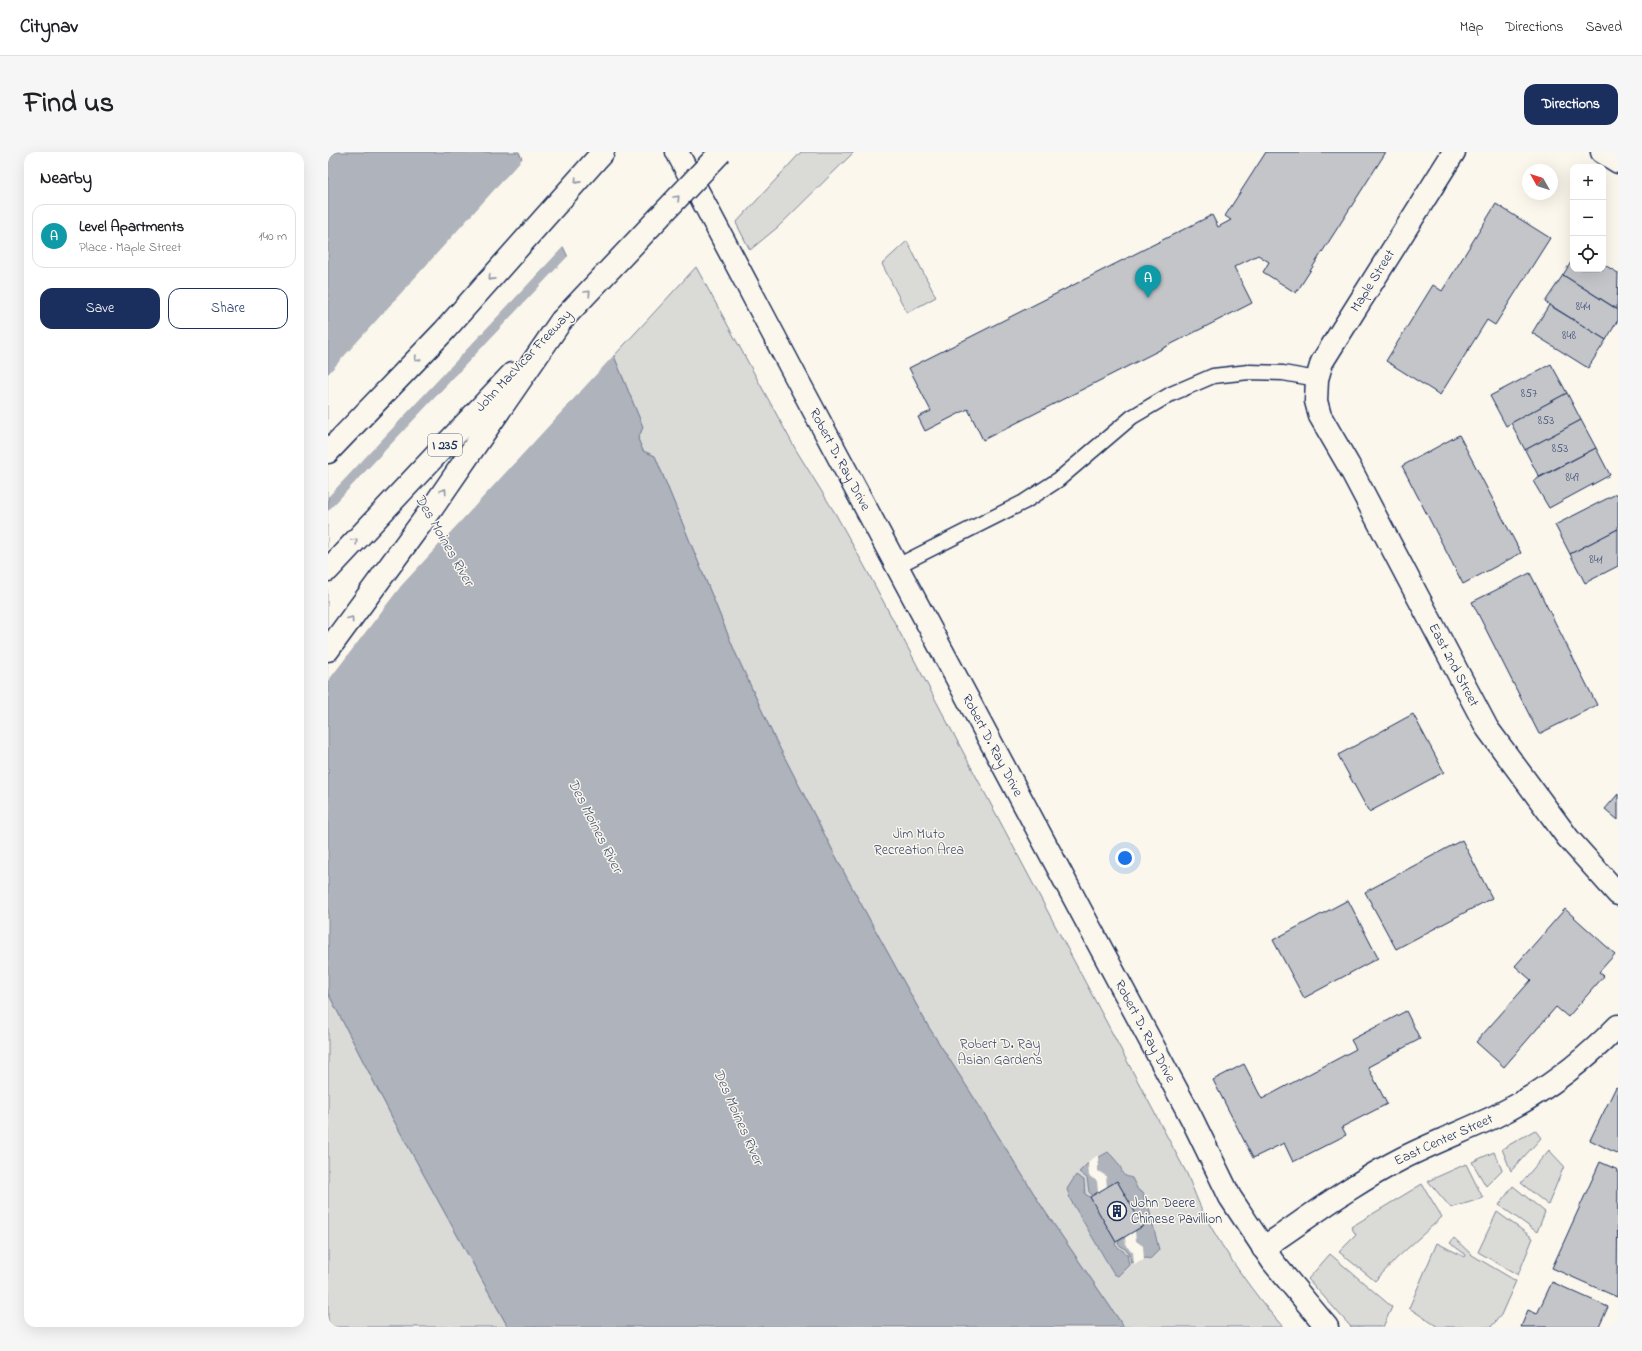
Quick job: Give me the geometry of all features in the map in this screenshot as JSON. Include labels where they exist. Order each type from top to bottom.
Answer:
[{"type":"main road","points":[[328,452],[444,331],[603,152]]},
{"type":"main road","name":"Robert D. Ray Drive","points":[[677,152],[1191,1117],[1230,1197],[1263,1248],[1326,1327]]},
{"type":"main road","name":"John MacVicar Freeway","points":[[328,570],[721,152]]},
{"type":"main road","name":"Maple Street","points":[[1320,416],[1316,401],[1317,379],[1322,362],[1454,152]]},
{"type":"main road","points":[[1602,152],[1618,162]]},
{"type":"main road","points":[[328,650],[434,507],[561,321]]},
{"type":"main road","name":"East 2nd Street","points":[[1320,416],[1487,728],[1568,838],[1618,894]]},
{"type":"main road","name":"East Center Street","points":[[1263,1248],[1377,1172],[1432,1144],[1495,1117],[1521,1102],[1566,1072],[1618,1026]]},
{"type":"lane","points":[[897,566],[1024,502],[1058,480],[1132,416],[1171,394],[1213,376],[1249,372],[1283,373],[1317,379]]},
{"type":"green space","points":[[801,152],[854,152],[778,227],[750,250],[736,223]]},
{"type":"green space","points":[[907,241],[936,297],[907,313],[882,264]]},
{"type":"green space","name":"Jim Muto Recreation Area","points":[[696,267],[796,450],[835,513],[865,567],[1187,1174],[1205,1216],[1241,1274],[1283,1327],[1124,1327],[1044,1210],[928,1026],[849,882],[774,737],[735,652],[655,456],[643,451],[638,439],[643,427],[614,356]]},
{"type":"green space","points":[[328,993],[393,1119],[508,1327],[328,1327]]},
{"type":"green space","points":[[1535,1130],[1541,1138],[1511,1171],[1502,1149]]},
{"type":"green space","points":[[1549,1150],[1564,1166],[1548,1205],[1521,1183]]},
{"type":"green space","points":[[1494,1152],[1502,1170],[1486,1186],[1472,1162]]},
{"type":"green space","points":[[1466,1164],[1483,1198],[1451,1208],[1428,1181]]},
{"type":"green space","points":[[1422,1184],[1442,1217],[1397,1258],[1375,1281],[1339,1252],[1356,1235],[1351,1227]]},
{"type":"green space","points":[[1513,1186],[1545,1212],[1537,1232],[1499,1205]]},
{"type":"green space","points":[[1497,1212],[1533,1238],[1518,1275],[1478,1252]]},
{"type":"green space","points":[[1454,1238],[1472,1255],[1516,1281],[1501,1315],[1491,1327],[1438,1327],[1409,1308],[1437,1243],[1465,1257],[1466,1255],[1450,1243]]},
{"type":"green space","points":[[1330,1254],[1392,1307],[1383,1327],[1351,1327],[1308,1279]]},
{"type":"water","name":"Des Moines River","points":[[328,152],[519,152],[614,356],[643,427],[638,439],[643,451],[655,456],[735,652],[774,737],[849,882],[928,1026],[1044,1210],[1124,1327],[508,1327],[393,1119],[328,993]]},
{"type":"water","points":[[1108,1152],[1118,1163],[1123,1175],[1132,1178],[1138,1190],[1144,1194],[1144,1201],[1149,1208],[1159,1250],[1150,1259],[1146,1258],[1131,1263],[1129,1252],[1118,1244],[1119,1241],[1143,1226],[1117,1181],[1093,1196],[1089,1192],[1087,1178],[1079,1172],[1087,1164]]},
{"type":"water","points":[[1076,1175],[1084,1180],[1085,1194],[1090,1197],[1116,1242],[1115,1245],[1127,1254],[1129,1265],[1118,1276],[1114,1274],[1070,1199],[1067,1189]]},
{"type":"pier","points":[[523,158],[564,246],[328,497],[328,374]]},
{"type":"pier","points":[[569,255],[615,354],[401,586],[328,681],[328,511]]},
{"type":"pier","points":[[1098,1155],[1098,1171],[1106,1176],[1107,1187],[1098,1192],[1097,1181],[1089,1176],[1088,1162]]},
{"type":"pier","points":[[1135,1231],[1136,1241],[1143,1246],[1144,1260],[1134,1264],[1133,1252],[1126,1246],[1125,1237]]},
{"type":"building","points":[[1266,152],[1386,152],[1296,293],[1263,272],[1269,262],[1258,255],[1234,267],[1252,303],[983,440],[968,409],[925,431],[918,417],[931,411],[909,368],[1212,215],[1218,227],[1231,220],[1225,216]]},
{"type":"building","points":[[1496,204],[1550,238],[1495,325],[1487,320],[1440,395],[1386,361],[1433,285],[1442,291]]},
{"type":"building","points":[[1570,264],[1570,272],[1606,272],[1606,266],[1618,273],[1617,309],[1563,275]]},
{"type":"building","points":[[1563,275],[1618,310],[1618,320],[1606,340],[1545,302]]},
{"type":"building","points":[[1549,305],[1606,340],[1588,368],[1532,333]]},
{"type":"building","points":[[1551,364],[1567,393],[1506,426],[1490,396]]},
{"type":"building","points":[[1567,393],[1581,420],[1525,450],[1511,423]]},
{"type":"building","points":[[1581,420],[1596,448],[1539,477],[1525,450]]},
{"type":"building","points":[[1459,435],[1521,553],[1463,584],[1402,466]]},
{"type":"building","points":[[1596,448],[1610,475],[1549,508],[1533,481]]},
{"type":"building","points":[[1618,493],[1618,529],[1570,554],[1555,525]]},
{"type":"building","points":[[1618,529],[1618,566],[1585,583],[1570,554]]},
{"type":"building","points":[[1530,573],[1597,705],[1539,734],[1472,602]]},
{"type":"building","points":[[1413,714],[1444,772],[1369,812],[1338,755]]},
{"type":"building","points":[[1618,794],[1618,820],[1605,809]]},
{"type":"building","points":[[1462,840],[1492,898],[1396,949],[1365,892]]},
{"type":"building","points":[[1348,900],[1378,958],[1304,998],[1273,940]]},
{"type":"building","points":[[1565,909],[1615,954],[1599,972],[1604,976],[1568,1017],[1556,1007],[1504,1067],[1476,1042],[1531,980],[1515,966]]},
{"type":"building","points":[[1406,1011],[1420,1039],[1368,1067],[1387,1104],[1342,1127],[1346,1135],[1293,1162],[1284,1143],[1253,1158],[1213,1080],[1244,1064],[1262,1099],[1356,1049],[1351,1040]]},
{"type":"building","points":[[1616,1087],[1618,1088],[1618,1154],[1590,1140]]},
{"type":"building","points":[[1600,1162],[1618,1170],[1617,1297],[1552,1268]]},
{"type":"building","name":"John Deere Chinese Pavillion","points":[[1117,1181],[1143,1226],[1116,1242],[1090,1197]]},
{"type":"building","points":[[1552,1282],[1608,1307],[1599,1327],[1521,1327],[1528,1310],[1537,1314]]},
{"type":"place","name":"Level Apartments","points":[[1148,298]]},
{"type":"place","name":"John Deere Chinese Pavillion","points":[[1117,1211]]},
{"type":"park label","name":"Robert D. Ray Asian Gardens","points":[[1000,1052]]}]
